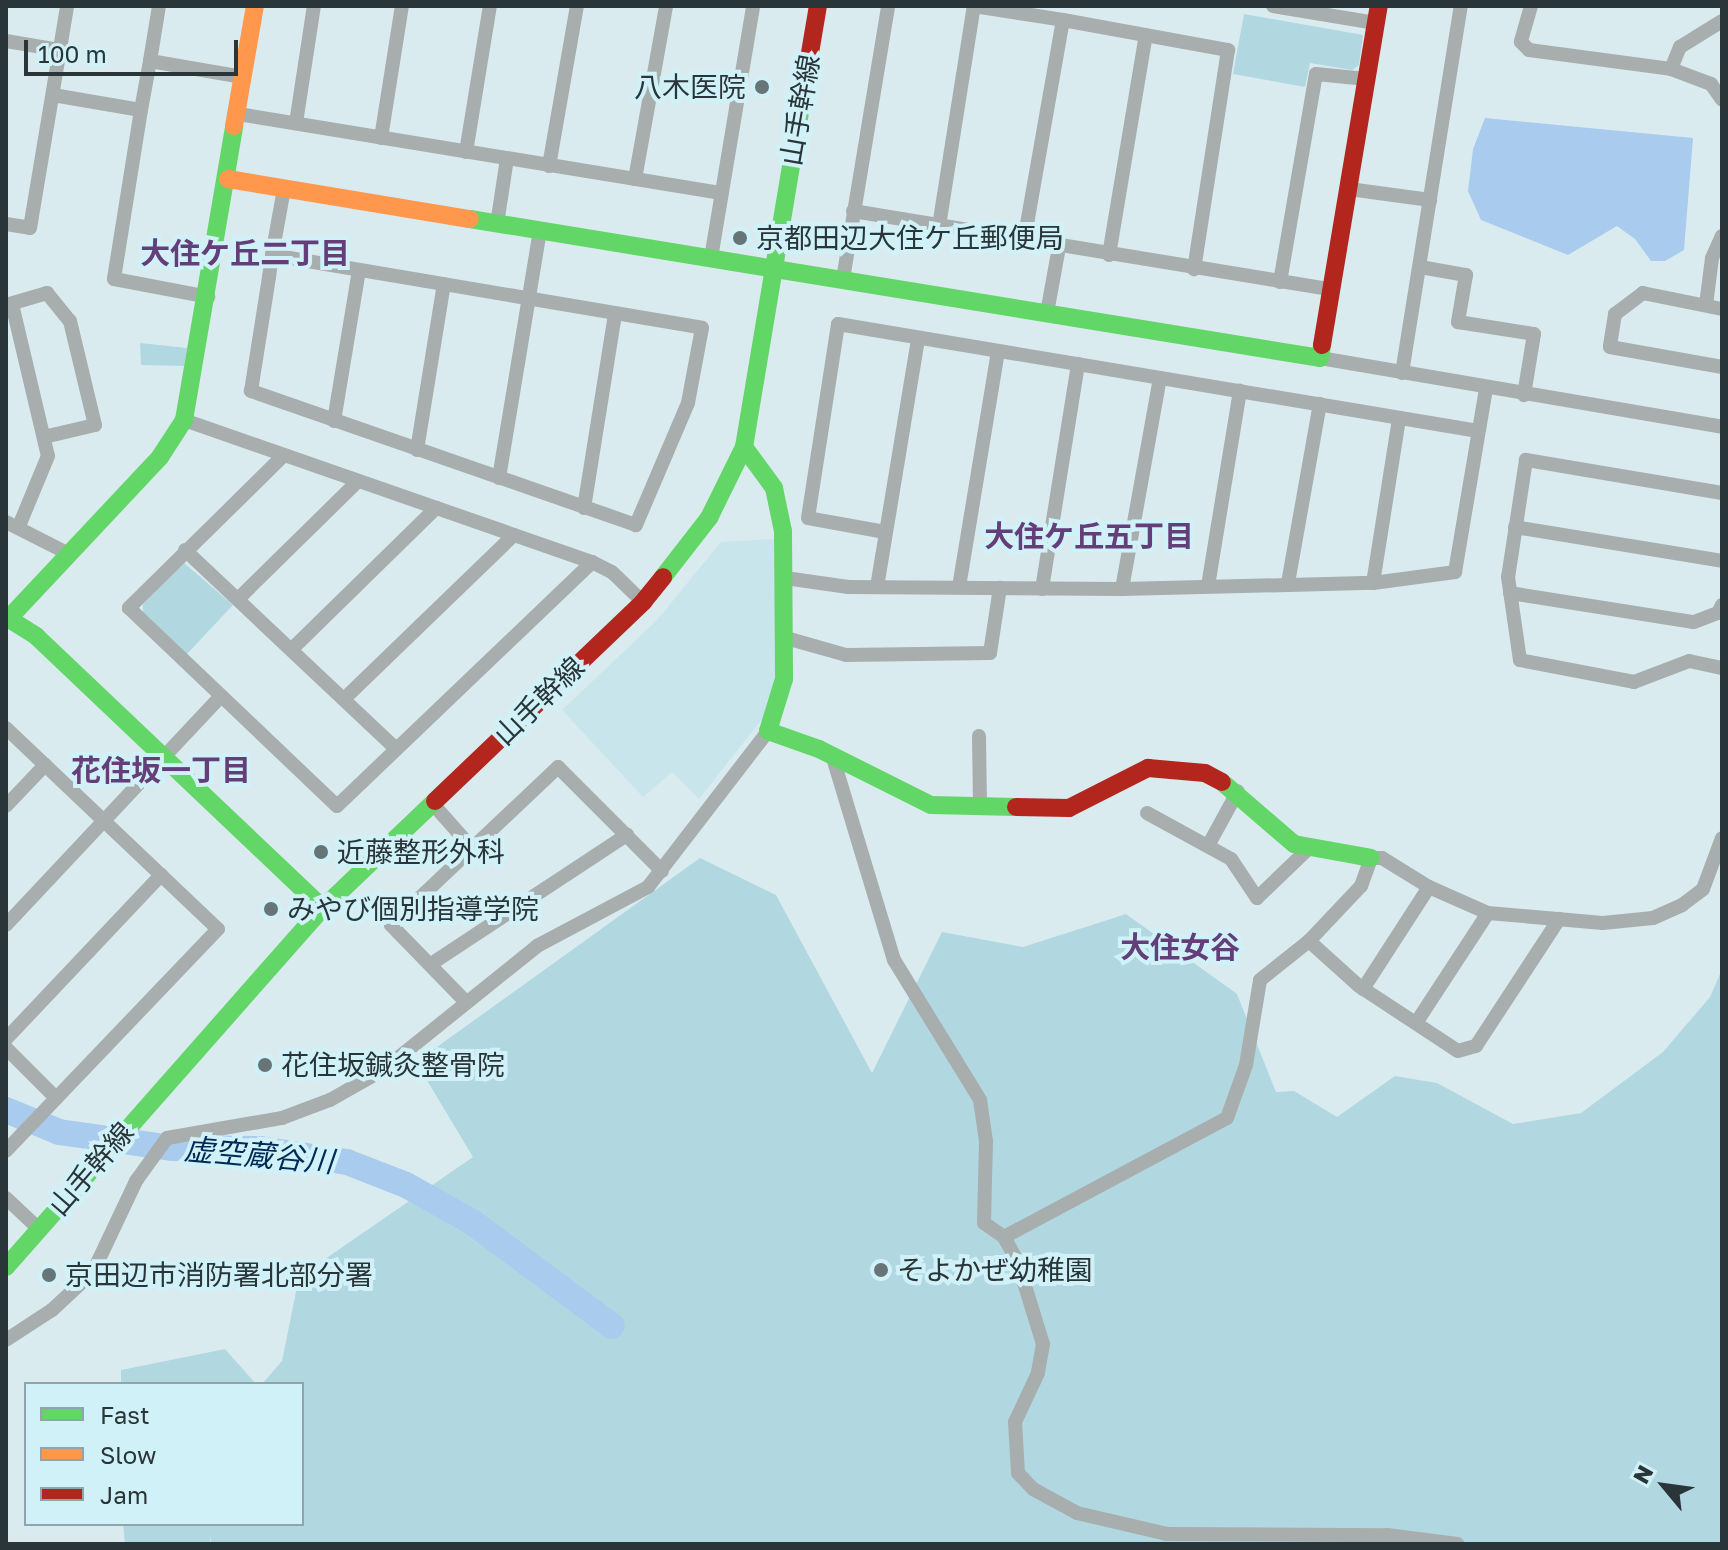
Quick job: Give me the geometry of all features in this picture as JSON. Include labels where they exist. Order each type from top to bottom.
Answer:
[{"type":"street","points":[[6,224],[30,228],[67,6]]},
{"type":"street","points":[[159,6],[114,279],[208,297]]},
{"type":"street","points":[[255,6],[208,297],[184,420],[160,457],[7,618],[36,636],[323,908]]},
{"type":"street","points":[[296,123],[314,6]]},
{"type":"street","points":[[381,138],[402,6]]},
{"type":"street","points":[[466,152],[490,6]]},
{"type":"street","points":[[549,166],[577,6]]},
{"type":"street","points":[[635,179],[666,6]]},
{"type":"street","points":[[711,258],[753,6]]},
{"type":"street","name":"山手幹線","points":[[6,1267],[323,908],[643,602],[709,518],[744,447],[818,6]]},
{"type":"street","points":[[843,279],[888,6]]},
{"type":"street","points":[[939,226],[974,6],[1063,20],[1228,50],[1194,269]]},
{"type":"street","points":[[1273,6],[1377,15],[1320,358]]},
{"type":"street","points":[[1402,373],[1461,6]]},
{"type":"street","points":[[1531,6],[1521,42],[1529,50],[1671,69],[1711,84],[1722,100]]},
{"type":"street","points":[[1024,241],[1063,20]]},
{"type":"street","points":[[1671,69],[1680,47],[1722,21]]},
{"type":"street","points":[[1109,255],[1146,35]]},
{"type":"street","points":[[6,41],[60,50]]},
{"type":"street","points":[[150,61],[243,77]]},
{"type":"street","points":[[1280,282],[1316,74],[1367,79]]},
{"type":"street","points":[[53,95],[141,110]]},
{"type":"street","points":[[238,114],[722,193]]},
{"type":"street","points":[[497,224],[507,159]]},
{"type":"street","points":[[228,179],[1722,427]]},
{"type":"street","points":[[272,255],[702,328],[688,403],[636,525],[251,391],[272,255],[284,189]]},
{"type":"street","points":[[1349,189],[1430,200]]},
{"type":"street","points":[[853,211],[1333,290]]},
{"type":"street","points":[[499,478],[540,231]]},
{"type":"street","points":[[1706,305],[1712,258],[1722,236]]},
{"type":"street","points":[[1047,313],[1059,247]]},
{"type":"street","points":[[1420,267],[1466,275],[1458,322],[1534,334],[1524,395]]},
{"type":"street","points":[[334,421],[359,270]]},
{"type":"street","points":[[417,450],[444,284]]},
{"type":"street","points":[[44,437],[95,425],[70,321],[47,293],[9,304],[48,456],[12,524],[69,554]]},
{"type":"street","points":[[1722,309],[1643,293],[1615,314],[1610,347],[1722,367]]},
{"type":"street","points":[[584,508],[615,314]]},
{"type":"street","points":[[885,532],[808,518],[838,324],[1478,431]]},
{"type":"street","points":[[877,587],[918,338]]},
{"type":"street","points":[[959,587],[998,351]]},
{"type":"street","points":[[1042,589],[1078,364]]},
{"type":"street","points":[[1122,589],[1160,378]]},
{"type":"street","points":[[785,578],[877,587],[1122,589],[1373,583],[1455,572],[1486,389]]},
{"type":"street","points":[[1208,586],[1240,391]]},
{"type":"street","points":[[1288,583],[1320,404]]},
{"type":"street","points":[[1373,583],[1399,418]]},
{"type":"street","points":[[184,420],[592,562],[612,572],[643,602]]},
{"type":"street","points":[[6,1340],[52,1310],[93,1272],[150,1157],[167,1138],[282,1118],[330,1100],[383,1070],[537,946],[620,904],[662,871],[768,731],[782,695],[786,638],[785,578],[774,488],[744,447]]},
{"type":"street","points":[[284,455],[129,608],[337,806],[592,562]]},
{"type":"street","points":[[1722,493],[1526,460],[1515,527],[1510,593],[1520,660],[1634,682],[1689,661],[1722,668]]},
{"type":"street","points":[[238,599],[358,481]]},
{"type":"street","points":[[292,649],[436,508]]},
{"type":"street","points":[[1515,527],[1722,561]]},
{"type":"street","points":[[344,699],[514,535]]},
{"type":"street","points":[[185,550],[396,749]]},
{"type":"street","points":[[786,638],[846,655],[990,653],[1000,588]]},
{"type":"street","points":[[1510,593],[1694,622],[1718,613],[1722,605]]},
{"type":"street","points":[[6,925],[221,696]]},
{"type":"street","points":[[6,728],[218,929],[10,1147]]},
{"type":"street","points":[[768,731],[833,758],[920,803],[1069,808],[1120,779],[1167,766],[1205,773],[1238,791],[1307,850],[1382,858],[1429,887],[1488,913],[1603,923],[1653,918],[1682,905],[1703,889],[1722,838]]},
{"type":"street","points":[[979,736],[980,807]]},
{"type":"street","points":[[833,758],[894,960],[980,1100],[986,1141],[981,1209],[984,1223],[1004,1237],[1024,1274],[1043,1344],[1038,1373],[1015,1422],[1018,1473],[1033,1489],[1077,1513],[1167,1534],[1387,1535],[1457,1544]]},
{"type":"street","points":[[6,806],[45,765]]},
{"type":"street","points":[[465,1001],[391,925],[558,767],[662,871]]},
{"type":"street","points":[[1209,844],[1238,791]]},
{"type":"street","points":[[432,803],[471,847]]},
{"type":"street","points":[[1147,813],[1209,844],[1231,859],[1257,898],[1307,850]]},
{"type":"street","points":[[431,964],[627,835]]},
{"type":"street","points":[[1004,1237],[1227,1118],[1246,1065],[1260,980],[1309,941],[1361,886],[1371,858]]},
{"type":"street","points":[[6,1039],[161,875]]},
{"type":"street","points":[[1363,989],[1429,887]]},
{"type":"street","points":[[1416,1023],[1488,913]]},
{"type":"street","points":[[1309,941],[1363,989],[1458,1051],[1476,1046],[1559,919]]},
{"type":"street","points":[[6,1048],[56,1098]]},
{"type":"street","points":[[6,1198],[39,1229]]},
{"type":"shaded area","points":[[1244,14],[1363,35],[1359,65],[1352,70],[1310,63],[1305,87],[1233,74]]},
{"type":"shaded area","points":[[1485,118],[1693,138],[1684,250],[1665,261],[1651,261],[1635,239],[1617,226],[1568,255],[1481,220],[1468,191],[1473,149]]},
{"type":"shaded area","points":[[140,343],[187,348],[184,366],[141,365]]},
{"type":"shaded area","points":[[775,539],[777,645],[774,686],[763,718],[699,799],[672,772],[643,797],[562,710],[657,620],[721,542]]},
{"type":"shaded area","points":[[183,562],[233,605],[187,654],[143,612],[143,604]]},
{"type":"shaded area","points":[[700,858],[776,895],[872,1073],[942,932],[1023,947],[1126,914],[1237,994],[1276,1092],[1294,1091],[1337,1117],[1395,1076],[1437,1083],[1513,1124],[1581,1113],[1663,1052],[1710,997],[1722,969],[1722,1544],[211,1544],[211,1534],[210,1544],[125,1544],[123,1526],[304,1526],[304,1382],[264,1382],[282,1361],[299,1277],[473,1157],[416,1062]]},
{"type":"shaded area","points":[[225,1349],[254,1382],[121,1382],[121,1370]]},
{"type":"waterway","name":"虚空蔵谷川","points":[[6,1110],[59,1132],[173,1148],[260,1149],[347,1162],[406,1185],[472,1222],[612,1326]]},
{"type":"traffic: fast","points":[[663,577],[709,518],[744,447],[801,106]]},
{"type":"traffic: fast","points":[[9,618],[160,457],[184,420],[234,126]]},
{"type":"traffic: fast","points":[[470,219],[1320,358],[1322,345]]},
{"type":"traffic: fast","points":[[744,447],[774,488],[783,531],[784,679],[768,731],[819,749],[931,805],[1016,807]]},
{"type":"traffic: fast","points":[[6,617],[36,636],[323,908]]},
{"type":"traffic: fast","points":[[1222,782],[1294,844],[1371,858]]},
{"type":"traffic: fast","points":[[6,1267],[323,908],[435,801]]},
{"type":"traffic: slow","points":[[234,126],[255,6]]},
{"type":"traffic: slow","points":[[228,179],[470,219]]},
{"type":"traffic: jam","points":[[801,106],[818,6]]},
{"type":"traffic: jam","points":[[1322,345],[1379,6]]},
{"type":"traffic: jam","points":[[435,801],[643,602],[663,577]]},
{"type":"traffic: jam","points":[[1016,807],[1069,808],[1148,768],[1205,773],[1222,782]]},
{"type":"place","name":"八木医院","points":[[762,87]]},
{"type":"place","name":"京都田辺大住ケ丘郵便局","points":[[740,238]]},
{"type":"place","name":"近藤整形外科","points":[[321,852]]},
{"type":"place","name":"みやび個別指導学院","points":[[271,909]]},
{"type":"place","name":"花住坂鍼灸整骨院","points":[[265,1065]]},
{"type":"place","name":"そよかぜ幼稚園","points":[[881,1270]]},
{"type":"place","name":"京田辺市消防署北部分署","points":[[49,1275]]},
{"type":"district","name":"大住ケ丘二丁目","points":[[245,253]]},
{"type":"district","name":"大住ケ丘五丁目","points":[[1089,536]]},
{"type":"district","name":"花住坂一丁目","points":[[161,770]]},
{"type":"district","name":"大住女谷","points":[[1180,947]]}]
